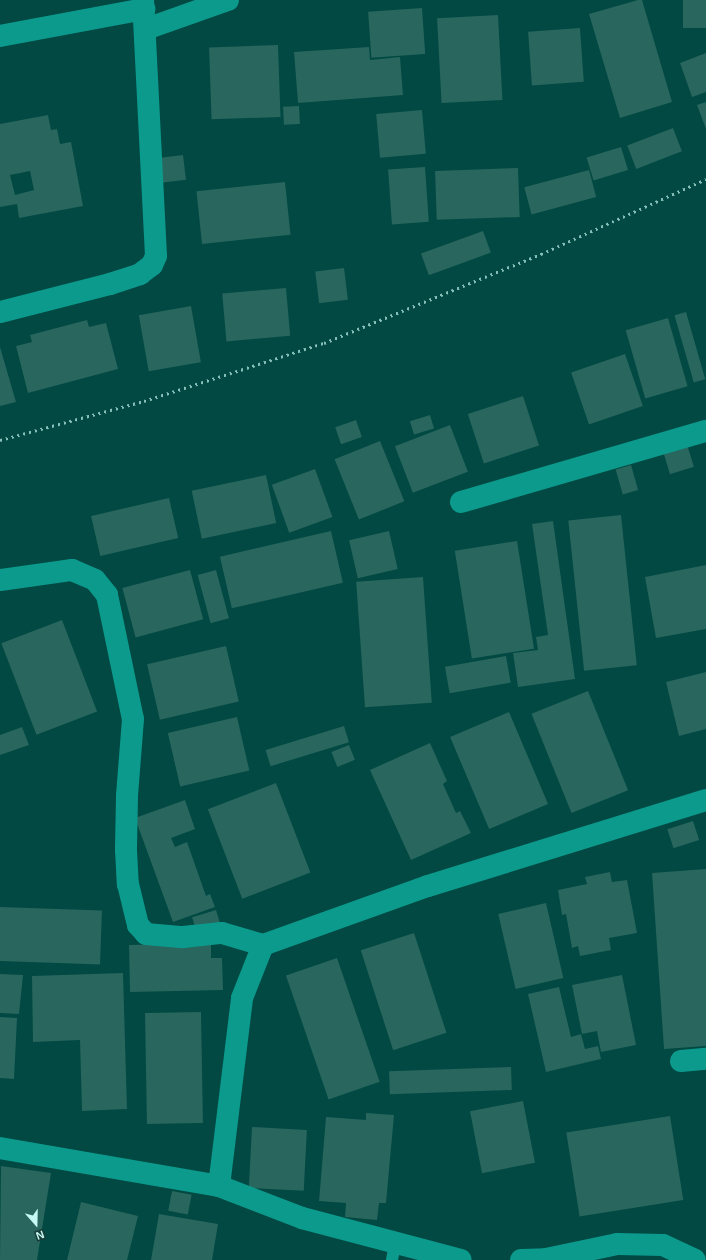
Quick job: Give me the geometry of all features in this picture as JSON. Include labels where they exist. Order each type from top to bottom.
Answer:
[{"type":"street","points":[[0,36],[228,0]]},
{"type":"street","points":[[0,312],[110,284],[140,274],[152,265],[156,256],[144,13]]},
{"type":"street","points":[[461,502],[706,431]]},
{"type":"street","points":[[0,580],[72,570],[95,580],[107,596],[133,719],[126,850],[128,884],[138,925],[146,934],[183,938],[222,933],[263,945],[428,886],[706,800]]},
{"type":"street","points":[[219,1186],[242,998],[263,945]]},
{"type":"street","points":[[680,1061],[706,1059]]},
{"type":"street","points":[[0,1148],[219,1186],[393,1252],[461,1260]]},
{"type":"street","points":[[521,1260],[546,1259],[617,1244],[663,1245],[695,1260]]},
{"type":"building","points":[[642,0],[672,102],[620,118],[589,14]]},
{"type":"building","points":[[683,0],[706,0],[706,28],[683,28]]},
{"type":"building","points":[[422,8],[425,54],[371,58],[368,12]]},
{"type":"building","points":[[498,15],[502,100],[442,103],[437,18]]},
{"type":"building","points":[[580,28],[584,82],[532,85],[528,32]]},
{"type":"building","points":[[278,45],[281,117],[212,119],[209,47]]},
{"type":"building","points":[[369,47],[370,60],[400,57],[403,95],[298,103],[294,52]]},
{"type":"building","points":[[706,53],[706,92],[692,97],[680,63]]},
{"type":"building","points":[[706,102],[706,129],[697,105]]},
{"type":"building","points":[[299,106],[300,124],[284,125],[283,107]]},
{"type":"building","points":[[422,110],[426,154],[380,158],[376,114]]},
{"type":"building","points":[[48,115],[51,130],[57,129],[60,144],[71,142],[83,206],[19,218],[17,204],[0,207],[0,124]],"holes":[[[30,171],[34,190],[15,195],[10,175]]]},
{"type":"building","points":[[673,128],[682,151],[636,169],[627,146]]},
{"type":"building","points":[[621,147],[628,170],[594,180],[587,158]]},
{"type":"building","points":[[183,155],[186,180],[159,183],[156,158]]},
{"type":"building","points":[[425,167],[429,222],[392,224],[388,170]]},
{"type":"building","points":[[518,168],[520,217],[437,220],[435,171]]},
{"type":"building","points":[[589,170],[596,197],[532,214],[524,187]]},
{"type":"building","points":[[285,182],[291,235],[202,244],[196,191]]},
{"type":"building","points":[[483,231],[491,253],[429,275],[421,254]]},
{"type":"building","points":[[344,268],[348,300],[319,303],[315,272]]},
{"type":"building","points":[[286,288],[290,336],[226,341],[222,294]]},
{"type":"building","points":[[191,306],[201,362],[149,371],[139,315]]},
{"type":"building","points":[[686,312],[705,379],[694,383],[674,315]]},
{"type":"building","points":[[668,318],[688,386],[645,398],[626,330]]},
{"type":"building","points":[[87,320],[89,327],[106,323],[118,369],[28,393],[16,346],[32,342],[30,335]]},
{"type":"building","points":[[0,347],[16,402],[0,406]]},
{"type":"building","points":[[625,354],[643,406],[589,425],[571,373]]},
{"type":"building","points":[[523,396],[539,445],[484,463],[468,414]]},
{"type":"building","points":[[430,415],[434,428],[414,435],[410,421]]},
{"type":"building","points":[[356,420],[362,437],[341,444],[335,427]]},
{"type":"building","points":[[450,425],[468,472],[413,493],[395,446]]},
{"type":"building","points":[[380,441],[404,501],[359,520],[335,459]]},
{"type":"building","points":[[686,441],[694,467],[670,474],[662,448]]},
{"type":"building","points":[[631,465],[638,490],[623,494],[616,469]]},
{"type":"building","points":[[315,469],[332,517],[289,533],[272,485]]},
{"type":"building","points":[[266,475],[276,523],[202,539],[192,491]]},
{"type":"building","points":[[169,498],[178,538],[100,556],[91,516]]},
{"type":"building","points":[[621,515],[637,665],[584,671],[568,521]]},
{"type":"building","points":[[553,521],[575,679],[518,687],[513,653],[538,650],[536,637],[548,635],[532,524]]},
{"type":"building","points":[[331,531],[343,583],[232,608],[220,557]]},
{"type":"building","points":[[389,531],[398,569],[358,578],[349,540]]},
{"type":"building","points":[[517,541],[534,649],[472,659],[455,551]]},
{"type":"building","points":[[706,565],[706,629],[656,638],[645,577]]},
{"type":"building","points":[[190,570],[203,619],[136,637],[122,588]]},
{"type":"building","points":[[216,570],[229,618],[211,623],[198,575]]},
{"type":"building","points":[[423,577],[432,703],[365,707],[356,582]]},
{"type":"building","points":[[62,620],[97,711],[36,735],[1,643]]},
{"type":"building","points":[[226,646],[239,702],[160,720],[147,664]]},
{"type":"building","points":[[506,656],[511,683],[450,693],[445,667]]},
{"type":"building","points":[[706,672],[706,729],[679,736],[666,682]]},
{"type":"building","points":[[588,691],[628,790],[572,813],[531,714]]},
{"type":"building","points":[[509,712],[548,804],[489,829],[450,737]]},
{"type":"building","points":[[237,717],[249,771],[180,787],[168,733]]},
{"type":"building","points":[[344,726],[349,742],[271,766],[266,750]]},
{"type":"building","points":[[22,727],[29,745],[0,755],[0,735]]},
{"type":"building","points":[[430,743],[447,781],[443,784],[456,813],[460,811],[471,833],[411,860],[370,770]]},
{"type":"building","points":[[349,745],[355,760],[337,767],[331,752]]},
{"type":"building","points":[[276,783],[310,873],[242,899],[208,809]]},
{"type":"building","points":[[185,800],[195,829],[171,838],[175,847],[187,842],[206,896],[210,894],[215,907],[173,922],[135,818]]},
{"type":"building","points":[[693,821],[699,840],[674,848],[667,829]]},
{"type":"building","points":[[706,869],[706,1046],[664,1049],[652,873]]},
{"type":"building","points":[[610,872],[612,882],[627,880],[637,933],[609,938],[611,950],[580,956],[578,946],[572,948],[566,914],[562,915],[558,890],[587,884],[585,877]]},
{"type":"building","points":[[546,903],[563,978],[516,989],[498,914]]},
{"type":"building","points":[[0,907],[102,911],[100,965],[0,961]]},
{"type":"building","points":[[216,910],[220,923],[196,931],[192,917]]},
{"type":"building","points":[[414,933],[446,1033],[393,1050],[361,950]]},
{"type":"building","points":[[211,943],[211,958],[222,958],[223,990],[130,992],[129,945]]},
{"type":"building","points":[[337,958],[380,1082],[329,1099],[286,976]]},
{"type":"building","points":[[123,973],[127,1109],[82,1111],[80,1040],[33,1042],[32,976]]},
{"type":"building","points":[[0,974],[23,975],[19,1014],[0,1013]]},
{"type":"building","points":[[622,975],[636,1045],[601,1052],[597,1031],[582,1034],[572,985]]},
{"type":"building","points":[[559,987],[571,1037],[581,1034],[585,1049],[598,1046],[601,1059],[546,1072],[528,994]]},
{"type":"building","points":[[201,1012],[203,1123],[147,1124],[145,1013]]},
{"type":"building","points":[[0,1017],[17,1018],[14,1079],[0,1078]]},
{"type":"building","points":[[511,1067],[512,1090],[390,1094],[389,1071]]},
{"type":"building","points":[[523,1101],[535,1163],[482,1173],[470,1111]]},
{"type":"building","points":[[366,1113],[394,1115],[386,1203],[379,1203],[377,1220],[345,1217],[346,1203],[319,1201],[326,1117],[366,1120]]},
{"type":"building","points":[[670,1116],[683,1200],[580,1216],[566,1132]]},
{"type":"building","points":[[252,1127],[307,1130],[304,1191],[249,1188]]},
{"type":"building","points":[[1,1166],[51,1173],[37,1260],[0,1260]]},
{"type":"building","points":[[172,1191],[192,1195],[188,1214],[168,1211]]},
{"type":"building","points":[[81,1202],[138,1216],[127,1260],[67,1260]]},
{"type":"building","points":[[159,1214],[218,1224],[212,1260],[151,1260]]},
{"type":"railway","points":[[0,440],[144,401],[324,343],[541,254],[706,179]]}]
